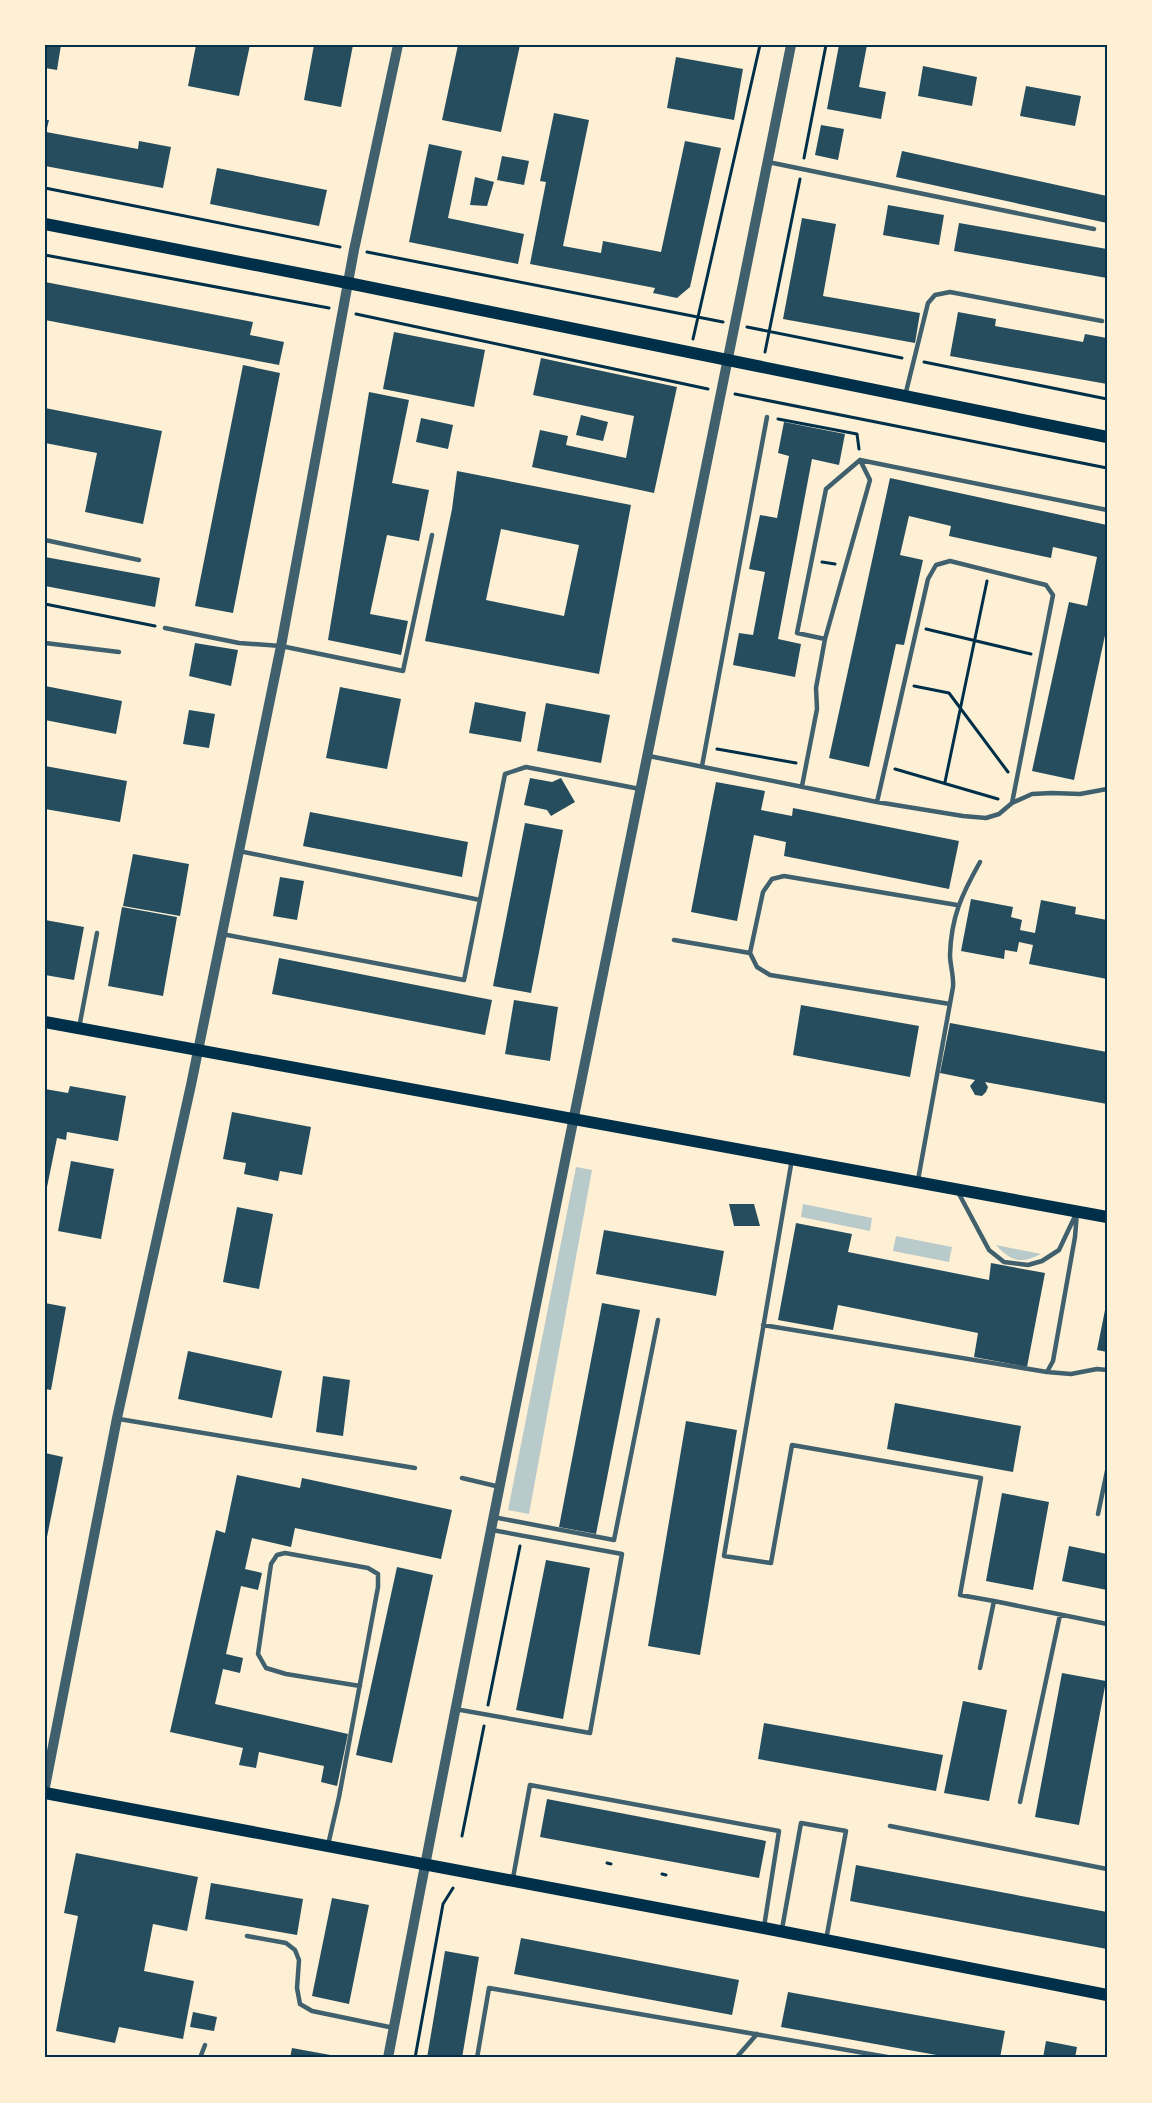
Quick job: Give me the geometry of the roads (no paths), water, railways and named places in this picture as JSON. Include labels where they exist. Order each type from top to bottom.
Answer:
[{"type":"main road","points":[[45,224],[1107,437]]},
{"type":"main road","points":[[45,1022],[1107,1217]]},
{"type":"main road","points":[[45,1793],[782,1931],[1107,1995]]},
{"type":"street","points":[[45,1787],[117,1418],[198,1049],[281,646],[354,250],[398,45]]},
{"type":"street","points":[[388,2058],[455,1709],[791,45]]},
{"type":"lane","points":[[768,162],[1094,229]]},
{"type":"lane","points":[[905,396],[928,303],[935,295],[950,292],[1102,321]]},
{"type":"lane","points":[[702,766],[767,417]]},
{"type":"lane","points":[[860,460],[1107,510]]},
{"type":"lane","points":[[802,786],[818,709],[816,688],[825,639],[870,480],[860,460]]},
{"type":"lane","points":[[825,639],[797,633],[810,563],[826,489],[860,460]]},
{"type":"lane","points":[[165,628],[239,643],[281,646],[404,671],[432,536]]},
{"type":"lane","points":[[45,540],[139,560]]},
{"type":"lane","points":[[877,802],[928,579],[936,565],[950,561],[1046,585],[1053,595],[1012,803]]},
{"type":"lane","points":[[45,643],[119,652]]},
{"type":"lane","points":[[647,755],[877,802],[986,818],[999,814],[1012,803],[1032,794],[1080,794],[1107,789]]},
{"type":"lane","points":[[222,934],[464,980],[505,774],[526,767],[640,789]]},
{"type":"lane","points":[[239,851],[480,900]]},
{"type":"lane","points":[[918,1182],[950,1004],[954,974],[950,956],[957,905],[980,862]]},
{"type":"lane","points":[[950,1004],[770,975],[757,967],[750,953],[763,892],[772,879],[784,876],[957,905]]},
{"type":"lane","points":[[79,1028],[96,933]]},
{"type":"lane","points":[[674,940],[750,953]]},
{"type":"lane","points":[[792,1159],[724,1556],[771,1563],[792,1445],[981,1478],[960,1595],[1107,1624]]},
{"type":"lane","points":[[957,1190],[989,1250],[1004,1262],[1028,1265],[1042,1261],[1059,1250],[1077,1212]]},
{"type":"lane","points":[[1047,1372],[1053,1361],[1075,1237],[1077,1212]]},
{"type":"lane","points":[[494,1517],[614,1540],[658,1320]]},
{"type":"lane","points":[[763,1325],[1047,1372],[1071,1374],[1097,1369],[1107,1370]]},
{"type":"lane","points":[[117,1418],[415,1468]]},
{"type":"lane","points":[[1098,1514],[1107,1471]]},
{"type":"lane","points":[[462,1478],[500,1487]]},
{"type":"lane","points":[[455,1709],[590,1733],[622,1554],[491,1530]]},
{"type":"lane","points":[[328,1847],[360,1686],[378,1587],[378,1574],[368,1568],[285,1553],[277,1555],[271,1564],[258,1654],[266,1668],[286,1674],[360,1686]]},
{"type":"lane","points":[[980,1668],[994,1601]]},
{"type":"lane","points":[[1020,1802],[1060,1615]]},
{"type":"lane","points":[[512,1881],[530,1785],[579,1794],[778,1832],[764,1928]]},
{"type":"lane","points":[[782,1931],[801,1823],[846,1831],[826,1940]]},
{"type":"lane","points":[[890,1826],[1107,1869]]},
{"type":"lane","points":[[247,1936],[286,1944],[295,1950],[299,1960],[297,1988],[300,2004],[312,2011],[394,2028]]},
{"type":"lane","points":[[477,2058],[489,1988],[893,2058]]},
{"type":"lane","points":[[736,2058],[757,2034]]},
{"type":"lane","points":[[200,2058],[205,2045]]}]
